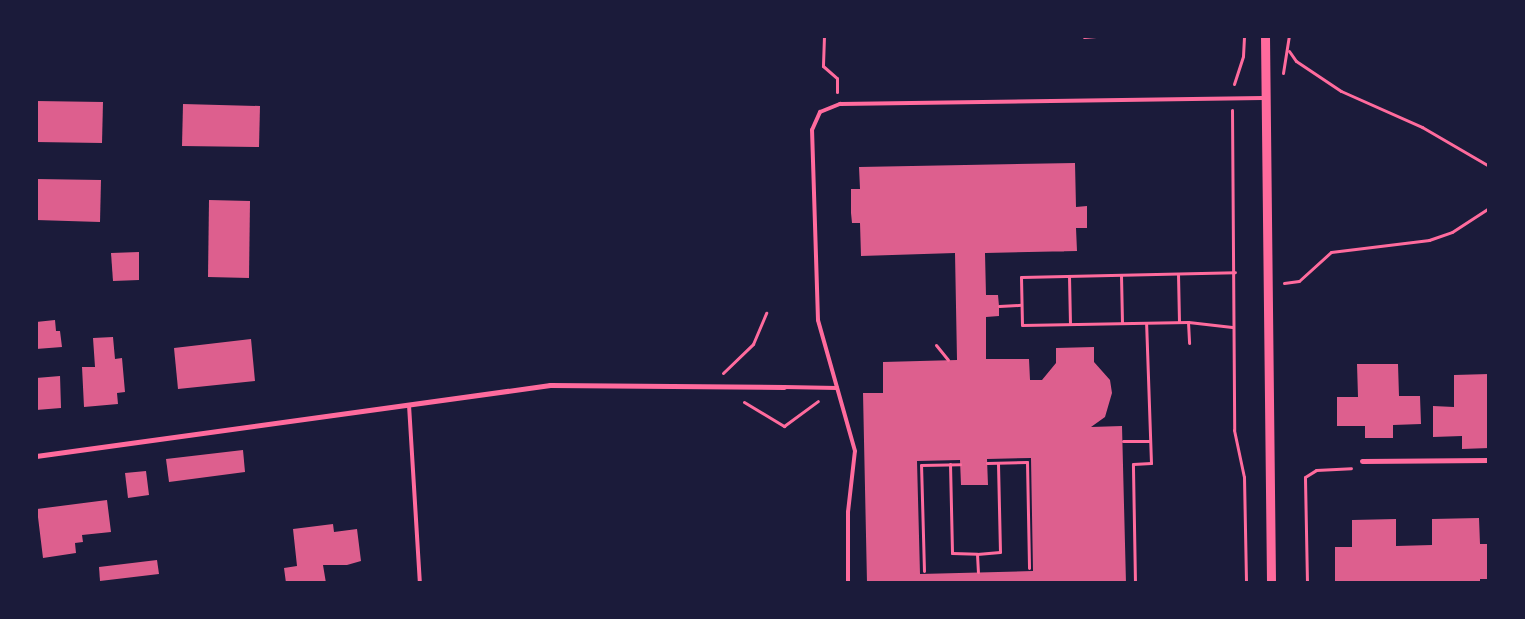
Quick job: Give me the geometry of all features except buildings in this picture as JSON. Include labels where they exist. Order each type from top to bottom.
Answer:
[{"type":"street","points":[[1265,36],[1263,98],[1271,583]]},
{"type":"street","points":[[36,456],[550,385],[784,387]]},
{"type":"street","points":[[1362,461],[1489,460]]},
{"type":"lane","points":[[848,583],[848,512],[854,451],[818,320],[812,130],[820,112],[840,104],[1263,98]]},
{"type":"lane","points":[[784,387],[837,388]]},
{"type":"lane","points":[[409,405],[420,583]]},
{"type":"path","points":[[824,36],[823,66],[837,78],[837,89]]},
{"type":"path","points":[[1084,37],[1096,36]]},
{"type":"path","points":[[1244,36],[1243,56],[1232,98],[1235,272],[1232,327],[1234,430],[1244,477],[1246,583]]},
{"type":"path","points":[[1289,36],[1289,50],[1296,61],[1341,90],[1422,127],[1489,166]]},
{"type":"path","points":[[1284,283],[1299,282],[1331,252],[1429,240],[1452,232],[1489,208]]},
{"type":"path","points":[[1232,327],[1188,322],[1022,325],[1021,277],[1235,272]]},
{"type":"path","points":[[1178,274],[1179,322]]},
{"type":"path","points":[[1121,275],[1122,323]]},
{"type":"path","points":[[1069,276],[1070,324]]},
{"type":"path","points":[[999,306],[1021,305]]},
{"type":"path","points":[[710,385],[754,344],[766,313]]},
{"type":"path","points":[[1188,322],[1189,343]]},
{"type":"path","points":[[1135,583],[1133,464],[1151,463],[1146,323]]},
{"type":"path","points":[[936,345],[948,360]]},
{"type":"path","points":[[741,400],[784,426],[837,388]]},
{"type":"path","points":[[1123,441],[1150,440]]},
{"type":"path","points":[[1307,583],[1305,477],[1316,470],[1358,468],[1362,461]]},
{"type":"path","points":[[987,463],[1027,462],[1029,568]]},
{"type":"path","points":[[950,464],[952,553],[977,554],[1000,552],[998,463]]},
{"type":"path","points":[[924,570],[921,465],[960,464]]},
{"type":"path","points":[[977,554],[978,572]]}]
